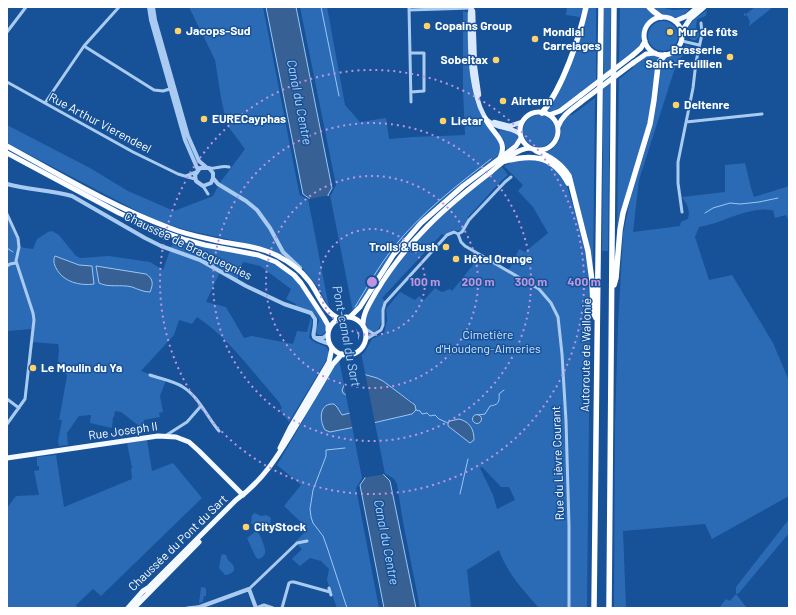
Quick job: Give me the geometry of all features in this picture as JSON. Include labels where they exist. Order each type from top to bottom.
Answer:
[{"type":"highway","points":[[542,112],[548,104],[565,70],[576,41],[586,7]]},
{"type":"highway","name":"Autoroute de Wallonie","points":[[594,608],[600,7]]},
{"type":"highway","name":"Autoroute de Wallonie","points":[[609,608],[614,7]]},
{"type":"highway","points":[[536,151],[546,150],[553,144],[558,136],[560,119],[633,62],[646,54],[655,53],[665,55],[670,54],[677,49],[682,41],[682,31],[675,21],[661,17],[653,12],[650,7]]},
{"type":"highway","points":[[655,53],[648,48],[645,41],[645,32],[652,21],[661,17]]},
{"type":"highway","points":[[549,115],[560,111],[633,55],[641,48],[645,41]]},
{"type":"highway","points":[[612,292],[616,278],[623,213],[650,124],[658,66],[660,60],[665,55]]},
{"type":"highway","points":[[7,153],[119,213],[152,228],[205,245],[258,254],[276,262],[294,275],[304,286],[327,323],[331,346],[342,354],[349,354],[356,352],[362,347],[365,340],[362,321],[364,314],[388,273],[411,243],[438,215],[502,160],[516,146],[520,136],[522,122],[526,117],[542,112],[549,115],[558,127]]},
{"type":"highway","points":[[485,118],[490,128],[502,143],[502,160]]},
{"type":"highway","points":[[520,136],[524,144],[551,157],[565,170],[569,176],[588,251],[592,281],[593,312],[598,324]]},
{"type":"highway","points":[[7,146],[143,218],[191,235],[262,249],[287,261],[308,279],[327,311],[332,316],[338,318],[350,317],[357,320],[363,327]]},
{"type":"highway","points":[[350,317],[360,307],[394,254],[421,223],[463,186],[502,160],[521,150],[530,148]]},
{"type":"highway","points":[[502,160],[530,157],[548,161],[561,172],[574,194]]},
{"type":"highway","points":[[328,332],[333,322],[338,318]]},
{"type":"main road","points":[[471,7],[473,63],[475,67],[478,91],[484,110],[489,118],[498,124],[510,126],[522,122]]},
{"type":"main road","points":[[471,7],[470,46],[472,79],[477,97],[485,118],[493,125],[515,130],[520,136]]},
{"type":"main road","points":[[675,21],[687,16],[698,7]]},
{"type":"main road","points":[[682,31],[690,19],[704,7]]},
{"type":"main road","name":"Chaussée du Pont du Sart","points":[[278,454],[283,441],[329,362],[331,346]]},
{"type":"main road","name":"Chaussée du Pont du Sart","points":[[131,607],[143,591],[148,588],[228,508],[266,473],[287,442],[333,364],[342,354]]},
{"type":"main road","name":"Rue Joseph II","points":[[7,458],[166,436],[180,439],[192,445],[243,495]]},
{"type":"street","points":[[7,32],[26,7]]},
{"type":"street","points":[[45,103],[84,46],[119,7]]},
{"type":"street","points":[[149,7],[150,20],[172,89],[188,136],[199,160],[207,168],[218,184],[246,201],[257,210],[267,223],[283,252],[308,279]]},
{"type":"street","points":[[153,7],[185,140],[197,171],[195,179],[198,184],[203,186],[208,193],[208,185],[219,168]]},
{"type":"street","points":[[412,102],[409,8],[471,7]]},
{"type":"street","points":[[682,212],[679,198],[677,168],[694,88],[699,45],[702,34],[701,23]]},
{"type":"street","points":[[682,41],[699,45]]},
{"type":"street","points":[[84,46],[154,90],[162,91],[172,89]]},
{"type":"street","points":[[410,53],[424,53],[424,91],[411,92]]},
{"type":"street","name":"Rue Arthur Vierendeel","points":[[7,82],[132,152],[178,174],[195,179]]},
{"type":"street","points":[[686,122],[762,114]]},
{"type":"street","points":[[186,176],[207,168],[219,168],[224,166],[229,167]]},
{"type":"street","points":[[365,340],[380,331],[382,327],[385,303],[447,235],[454,232],[458,234],[462,232],[469,220],[504,182],[511,177]]},
{"type":"street","name":"Chaussée de Bracquegnies","points":[[7,185],[23,189],[72,196],[153,242],[191,256],[252,289],[284,304],[311,313],[315,319],[313,334],[316,338]]},
{"type":"street","points":[[203,186],[208,185]]},
{"type":"street","points":[[7,214],[18,238],[19,247],[16,256],[16,263],[34,320],[25,399],[7,424]]},
{"type":"street","name":"Rue du Lièvre Courant","points":[[458,234],[461,242],[465,246],[543,292],[554,308],[558,317],[561,340],[566,422],[569,526],[569,608]]},
{"type":"street","points":[[7,266],[16,263]]},
{"type":"street","points":[[363,327],[374,334]]},
{"type":"street","points":[[316,338],[323,338],[328,332]]},
{"type":"street","points":[[316,338],[320,342],[331,346]]},
{"type":"street","points":[[150,375],[185,388],[201,406],[219,431]]},
{"type":"street","points":[[7,399],[19,408]]},
{"type":"street","points":[[166,436],[187,422],[201,406]]},
{"type":"street","points":[[187,608],[197,608],[211,604],[249,589],[297,543],[307,540]]},
{"type":"street","points":[[282,608],[289,584],[291,582],[330,591]]},
{"type":"street","points":[[249,589],[256,608],[264,606],[273,608]]},
{"type":"green space","points":[[189,7],[263,7],[299,192],[300,195],[307,199],[331,195],[336,185],[300,7],[327,7],[345,105],[360,122],[386,118],[389,139],[465,135],[463,91],[463,11],[469,13],[469,65],[471,82],[474,93],[502,144],[500,154],[441,200],[419,221],[401,241],[387,260],[356,310],[338,315],[328,306],[319,289],[304,270],[286,254],[260,212],[219,184],[245,149],[227,125],[215,60]]},
{"type":"green space","points":[[567,7],[583,7],[580,17],[566,15]]},
{"type":"green space","points":[[588,7],[596,7],[596,80],[557,110],[546,112],[551,104]]},
{"type":"green space","points":[[604,7],[611,7],[608,251],[602,251]]},
{"type":"green space","points":[[620,7],[647,7],[655,16],[646,23],[639,46],[619,62]]},
{"type":"green space","points":[[653,7],[673,10],[689,10],[683,15],[674,17],[660,13]]},
{"type":"green space","points":[[755,7],[773,7],[749,26],[750,22],[747,15],[744,16],[744,13],[746,14]]},
{"type":"green space","points":[[707,10],[706,16],[697,19],[696,27],[700,35],[696,40],[692,40],[687,35],[689,27],[694,21]]},
{"type":"green space","points":[[663,21],[669,22],[677,30],[677,42],[669,50],[663,51],[657,50],[649,42],[648,36],[649,30],[657,22]]},
{"type":"green space","points":[[686,45],[693,48],[695,55],[685,53],[679,60],[674,71],[639,180],[633,232],[680,226],[681,222],[688,219],[689,216],[688,208],[682,197],[725,192],[725,165],[745,163],[754,197],[789,186],[789,223],[786,215],[775,218],[773,210],[754,210],[699,227],[695,237],[709,280],[732,275],[773,343],[789,381],[789,496],[712,539],[705,524],[623,531],[626,608],[614,608],[615,423],[623,234],[630,200],[651,131],[658,95],[661,64],[664,60],[677,53]]},
{"type":"green space","points":[[653,55],[659,57],[657,61],[647,127],[626,195],[617,236],[619,79],[633,68],[634,64],[644,57]]},
{"type":"green space","points":[[595,98],[593,269],[587,235],[571,177],[545,152],[551,150],[557,144],[560,139],[562,122],[568,115],[572,115]]},
{"type":"green space","points":[[536,115],[542,115],[552,122],[555,131],[554,137],[548,144],[542,147],[536,147],[526,140],[523,134],[523,128],[530,118]]},
{"type":"green space","points":[[7,125],[90,168],[128,191],[174,211],[213,196],[218,186],[243,201],[257,212],[288,260],[263,247],[186,230],[158,221],[139,212],[7,143]]},
{"type":"green space","points":[[500,130],[514,132],[518,135],[517,142],[506,150],[504,140],[498,134]]},
{"type":"green space","name":"Cimetière d'Houdeng-Aimeries","points":[[525,159],[543,161],[554,167],[566,183],[587,259],[590,316],[587,608],[539,608],[511,574],[499,550],[467,570],[471,608],[420,608],[397,484],[394,479],[386,474],[362,478],[356,488],[379,608],[337,608],[327,580],[329,569],[321,561],[310,558],[300,566],[292,559],[302,549],[295,542],[308,529],[284,506],[301,485],[277,465],[338,361],[359,357],[364,353],[372,339],[384,333],[387,320],[386,309],[400,292],[415,300],[419,296],[424,300],[435,288],[442,292],[450,289],[452,291],[481,255],[507,270],[510,268],[519,249],[525,252],[548,233],[533,207],[518,191],[523,185],[504,166],[512,162]],"holes":[[[377,378],[413,402],[408,415],[360,425],[323,427],[321,418],[323,409],[337,407],[342,415],[350,413],[354,399]],[[482,467],[501,487],[509,487],[515,500],[497,509],[493,495],[480,468]]]},
{"type":"green space","points":[[502,167],[508,175],[468,217],[462,231],[452,230],[445,236],[442,234],[382,298],[385,301],[382,309],[381,322],[378,329],[375,332],[367,329],[365,321],[366,317],[375,298],[387,278],[415,242],[448,210]]},
{"type":"green space","points":[[7,214],[14,227],[19,247],[33,249],[37,239],[52,231],[59,235],[76,256],[80,258],[109,256],[150,262],[163,270],[174,239],[251,255],[266,260],[292,276],[302,286],[325,324],[326,331],[322,335],[317,334],[316,332],[319,320],[315,314],[309,310],[295,307],[296,304],[286,299],[291,289],[260,266],[243,262],[237,281],[220,272],[206,302],[226,307],[244,338],[252,336],[293,344],[297,331],[307,332],[311,317],[312,322],[309,337],[312,341],[326,347],[328,349],[328,353],[327,359],[289,422],[280,410],[282,408],[279,402],[219,334],[197,317],[192,324],[179,320],[174,335],[141,371],[166,380],[160,396],[163,412],[159,413],[160,417],[144,420],[143,429],[121,412],[115,411],[112,428],[90,423],[91,415],[79,416],[67,433],[68,445],[59,446],[58,441],[62,420],[59,420],[67,376],[63,366],[58,361],[58,344],[31,342],[32,329],[7,331]],"holes":[[[55,256],[79,265],[92,266],[54,264]],[[96,267],[121,271],[150,292],[127,286],[99,283]]]},
{"type":"green space","points":[[147,440],[152,471],[173,463],[202,498],[101,596],[93,589],[76,605],[78,608],[7,608],[7,508],[16,496],[39,495],[34,471],[39,470],[39,466],[37,466],[37,457],[56,455],[64,507],[132,479],[132,468],[127,443]]},
{"type":"green space","points":[[255,513],[261,516],[267,515],[271,518],[270,526],[264,532],[263,528],[258,530],[251,523],[252,515]]},
{"type":"green space","points":[[789,519],[789,533],[739,593],[736,594],[736,587]]},
{"type":"green space","points":[[256,531],[261,537],[265,551],[263,557],[258,559],[255,556],[247,538]]},
{"type":"green space","points":[[223,554],[226,555],[234,567],[234,571],[227,575],[225,575],[219,568],[221,556]]},
{"type":"green space","points":[[201,587],[206,588],[206,596],[204,596],[203,602],[199,603]]},
{"type":"green space","points":[[736,594],[747,608],[719,608],[726,599],[730,601]]},
{"type":"water","name":"Canal du Centre","points":[[266,7],[296,7],[332,188],[328,195],[354,326],[359,335],[357,344],[363,374],[383,381],[415,405],[416,410],[412,414],[373,423],[383,474],[390,481],[416,608],[384,608],[360,485],[365,478],[355,427],[330,432],[325,430],[322,422],[321,417],[323,409],[329,404],[334,404],[342,415],[350,413],[349,397],[343,393],[342,390],[346,381],[310,199],[303,194]]},
{"type":"water","points":[[55,256],[79,265],[92,266],[94,284],[78,284],[67,280],[56,268],[54,260]]},
{"type":"water","points":[[96,266],[146,274],[152,282],[150,292],[128,286],[99,283]]},
{"type":"water","points":[[477,414],[482,419],[477,424],[472,419]]},
{"type":"water","points":[[459,419],[471,426],[474,440],[470,443],[448,426],[450,421]]},
{"type":"pier","name":"Pont-canal du Sart","points":[[330,195],[385,474],[362,478],[308,199]]},
{"type":"waterway","points":[[321,7],[339,96]]},
{"type":"waterway","points":[[355,307],[383,262],[415,223],[439,200],[491,159]]},
{"type":"waterway","points":[[705,213],[713,208],[730,203],[740,204],[778,198]]},
{"type":"waterway","points":[[7,248],[13,252]]},
{"type":"waterway","points":[[478,415],[485,414],[490,406],[497,404],[499,401],[499,394],[504,390]]},
{"type":"waterway","points":[[416,410],[420,411],[422,414],[427,413],[430,416],[435,415],[439,419],[448,423]]},
{"type":"waterway","points":[[345,448],[326,450],[326,456],[313,490],[310,509],[313,523],[323,536],[347,608]]},
{"type":"waterway","points":[[460,494],[468,459]]},
{"type":"place","name":"Copains Group","points":[[427,26]]},
{"type":"place","name":"Jacops-Sud","points":[[178,31]]},
{"type":"place","name":"Mur de fûts","points":[[670,32]]},
{"type":"place","name":"Mondial Carrelages","points":[[535,39]]},
{"type":"place","name":"Brasserie Saint-Feuillien","points":[[730,57]]},
{"type":"place","name":"Sobeltax","points":[[496,60]]},
{"type":"place","name":"Airterm","points":[[503,101]]},
{"type":"place","name":"Deltenre","points":[[676,105]]},
{"type":"place","name":"EURECayphas","points":[[204,119]]},
{"type":"place","name":"Lietar","points":[[443,121]]},
{"type":"place","name":"Trolls & Bush","points":[[446,247]]},
{"type":"place","name":"Hôtel Orange","points":[[456,259]]},
{"type":"place","name":"Le Moulin du Ya","points":[[33,368]]},
{"type":"place","name":"CityStock","points":[[246,527]]}]
